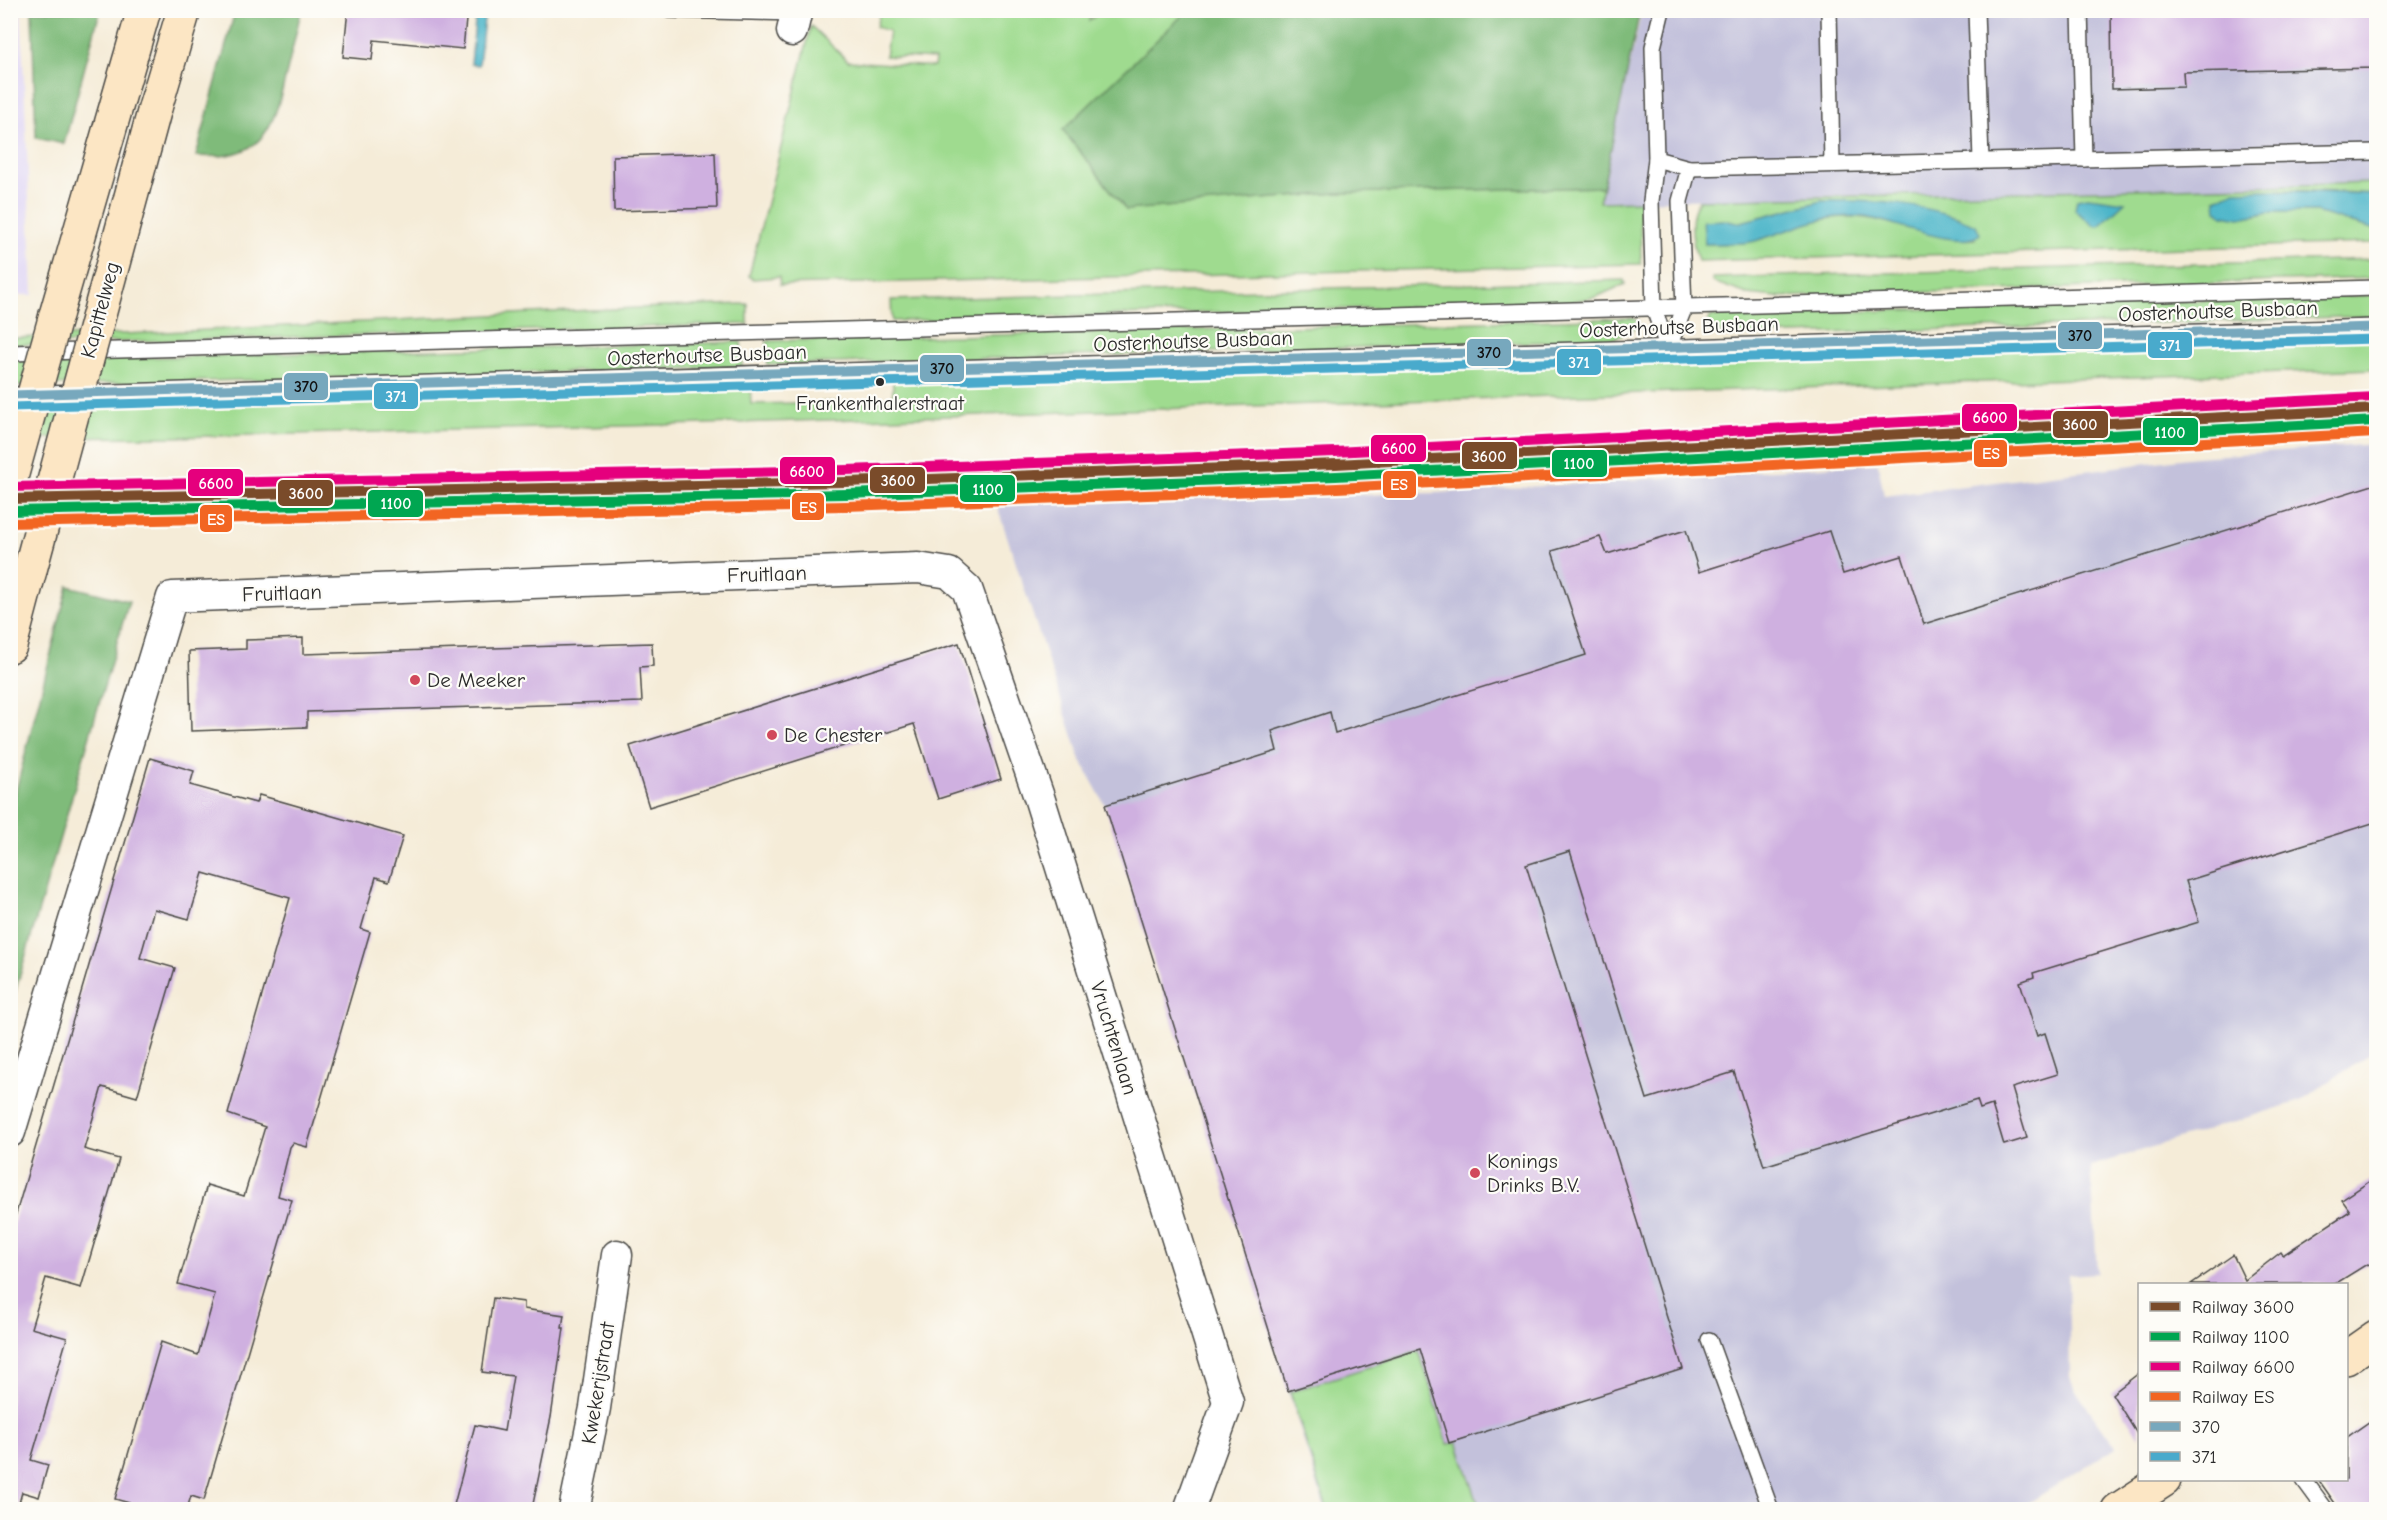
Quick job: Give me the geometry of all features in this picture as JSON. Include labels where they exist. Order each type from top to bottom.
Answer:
[{"type":"street","name":"Kapittelweg","points":[[10,481],[144,10]]},
{"type":"street","name":"Kapittelweg","points":[[10,646],[155,108],[184,10]]},
{"type":"street","name":"Fruitlaan","points":[[10,1132],[172,597],[918,568],[949,573]]},
{"type":"street","name":"Vruchtenlaan","points":[[949,573],[967,589],[1039,797],[1228,1402],[1189,1509]]},
{"type":"street","name":"Kwekerijstraat","points":[[574,1509],[595,1408],[617,1255]]},
{"type":"street","points":[[2348,1357],[2376,1337]]},
{"type":"street","points":[[2118,1509],[2161,1481]]},
{"type":"lane","points":[[669,10],[795,18]]},
{"type":"lane","points":[[1662,10],[1653,47],[1656,159],[1651,201],[1654,309],[1668,349]]},
{"type":"lane","points":[[1829,10],[1832,165]]},
{"type":"lane","points":[[1976,10],[1981,161]]},
{"type":"lane","points":[[2080,10],[2084,159]]},
{"type":"lane","points":[[1656,159],[1689,168],[2376,152]]},
{"type":"lane","points":[[1668,349],[1684,309],[1680,201],[1689,168]]},
{"type":"lane","name":"Oosterhoutse Busbaan","points":[[10,353],[1684,309],[2376,288]]},
{"type":"lane","name":"Oosterhoutse Busbaan","points":[[10,395],[2376,327]]},
{"type":"lane","points":[[1709,1340],[1771,1509]]},
{"type":"lane","points":[[2305,1481],[2326,1509]]},
{"type":"shaded area","points":[[10,11],[21,11],[33,295],[11,295]]},
{"type":"shaded area","points":[[1642,11],[2376,11],[2376,183],[1598,202]]},
{"type":"shaded area","points":[[2376,444],[2376,1050],[2300,1101],[2091,1166],[2097,1273],[2068,1275],[2070,1377],[2075,1390],[2116,1447],[2019,1509],[1325,1509],[1105,805],[1081,761],[996,503],[1438,493],[1878,463],[1884,496],[2196,457]]},
{"type":"green space","points":[[928,10],[939,13],[939,10],[1091,11],[1089,21],[1101,11],[1187,11],[1063,130],[1126,210],[1337,193],[1603,187],[1599,202],[1640,201],[1641,264],[780,285],[779,277],[753,279],[749,276],[811,26],[848,61],[934,67],[935,59],[885,56],[889,31],[876,27],[880,11]]},
{"type":"green space","points":[[32,11],[100,11],[64,144],[36,138]]},
{"type":"green space","points":[[235,11],[301,11],[280,99],[268,129],[248,148],[235,154],[196,156]]},
{"type":"green space","points":[[1187,11],[1640,11],[1603,187],[1337,193],[1126,210],[1063,130]]},
{"type":"green space","points":[[2376,183],[2376,194],[2270,190],[2230,194],[2216,199],[2253,216],[2269,212],[2316,212],[2376,230],[2376,243],[1698,261],[1692,222],[1699,200]],"holes":[[[1822,201],[1909,207],[1961,218],[1975,239],[1943,237],[1880,221],[1848,217],[1812,222],[1749,242],[1705,244],[1723,220],[1737,223]]]},
{"type":"green space","points":[[2376,259],[2376,278],[1776,297],[1747,294],[1713,282],[1712,278]]},
{"type":"green space","points":[[1624,280],[1625,284],[1596,297],[1563,303],[892,321],[891,300]]},
{"type":"green space","points":[[2376,295],[2376,316],[1727,336],[1706,325],[1711,316]]},
{"type":"green space","points":[[748,304],[748,324],[11,345],[10,338],[195,331],[564,311]]},
{"type":"green space","points":[[1633,318],[1639,323],[1638,327],[1611,340],[767,365],[767,341]]},
{"type":"green space","points":[[2376,336],[2376,369],[706,424],[174,437],[11,438],[10,403],[750,384],[751,404],[893,401],[893,381]]},
{"type":"green space","points":[[741,342],[742,367],[11,386],[10,361]]},
{"type":"green space","points":[[68,586],[129,601],[11,1006],[11,810]]},
{"type":"green space","points":[[1419,1351],[1448,1444],[1457,1442],[1480,1509],[1327,1509],[1290,1392]]},
{"type":"water","points":[[476,11],[485,11],[479,65],[471,64]]},
{"type":"water","points":[[2236,191],[2376,194],[2376,230],[2316,212],[2269,212],[2240,218],[2223,215],[2217,209],[2216,199]]},
{"type":"water","points":[[2088,197],[2125,202],[2099,226],[2093,225],[2075,210],[2077,199]]},
{"type":"water","points":[[1822,201],[1881,202],[1920,207],[1976,225],[1980,234],[1970,239],[1942,237],[1877,219],[1850,216],[1822,219],[1749,242],[1705,244],[1703,221],[1723,220],[1737,223]]},
{"type":"building","points":[[348,10],[403,10],[434,14],[435,10],[467,10],[463,49],[374,40],[372,60],[343,57]]},
{"type":"building","points":[[2111,10],[2376,10],[2376,68],[2183,72],[2184,87],[2112,89]]},
{"type":"building","points":[[715,153],[717,208],[614,211],[613,156]]},
{"type":"building","points":[[2376,484],[2376,822],[2186,881],[2199,922],[2033,973],[2034,977],[2020,982],[2037,1036],[2045,1033],[2058,1074],[2012,1088],[2027,1138],[2004,1145],[1992,1105],[1980,1109],[1977,1100],[1764,1166],[1734,1072],[1647,1099],[1570,851],[1526,865],[1683,1369],[1449,1443],[1420,1349],[1288,1391],[1105,805],[1277,751],[1272,731],[1330,712],[1335,733],[1586,655],[1552,551],[1600,537],[1607,554],[1686,530],[1699,572],[1829,531],[1843,574],[1902,556],[1924,624]]},
{"type":"building","name":"De Meeker","points":[[303,638],[303,654],[652,643],[653,666],[640,667],[642,702],[307,712],[307,727],[191,731],[189,651],[246,649],[246,640]]},
{"type":"building","name":"De Chester","points":[[959,643],[1001,779],[938,799],[914,724],[649,807],[630,746]]},
{"type":"building","points":[[150,758],[194,771],[190,785],[256,803],[259,795],[403,836],[389,881],[376,877],[361,929],[370,932],[307,1147],[293,1143],[290,1147],[278,1196],[292,1200],[204,1500],[191,1496],[187,1509],[151,1509],[115,1499],[161,1342],[198,1355],[215,1294],[178,1284],[207,1185],[244,1196],[265,1127],[228,1114],[290,898],[203,873],[189,919],[154,909],[140,958],[175,968],[137,1097],[102,1087],[84,1149],[119,1159],[81,1288],[46,1278],[31,1328],[67,1338],[31,1460],[48,1465],[39,1497],[22,1492],[18,1507],[10,1506],[10,1234]]},
{"type":"building","points":[[2376,1177],[2376,1266],[2367,1264],[2337,1283],[2192,1283],[2233,1255],[2245,1280],[2281,1252],[2283,1255],[2350,1211],[2342,1200]]},
{"type":"building","points":[[493,1298],[524,1302],[524,1309],[564,1315],[551,1417],[532,1509],[470,1509],[454,1505],[475,1425],[504,1431],[513,1376],[482,1372]]},
{"type":"building","points":[[2138,1374],[2138,1435],[2112,1394]]},
{"type":"building","points":[[2376,1417],[2376,1509],[2339,1509],[2319,1481],[2348,1481],[2348,1437]]},
{"type":"rail line","name":"6600","points":[[10,487],[846,470],[1335,452],[2375,397]]},
{"type":"rail line","name":"3600","points":[[10,499],[846,482],[1336,464],[2376,409]]},
{"type":"rail line","name":"1100","points":[[10,511],[846,494],[1336,476],[2376,421]]},
{"type":"rail line","name":"ES","points":[[10,523],[846,506],[1337,488],[2376,433]]},
{"type":"transit line","name":"370","points":[[10,395],[2376,327]]},
{"type":"transit line","name":"371","points":[[10,407],[2376,339]]},
{"type":"place","name":"Frankenthalerstraat","points":[[880,382]]},
{"type":"place","name":"De Meeker","points":[[415,680]]},
{"type":"place","name":"De Chester","points":[[772,735]]},
{"type":"place","name":"Konings Drinks B.V.","points":[[1475,1173]]}]
